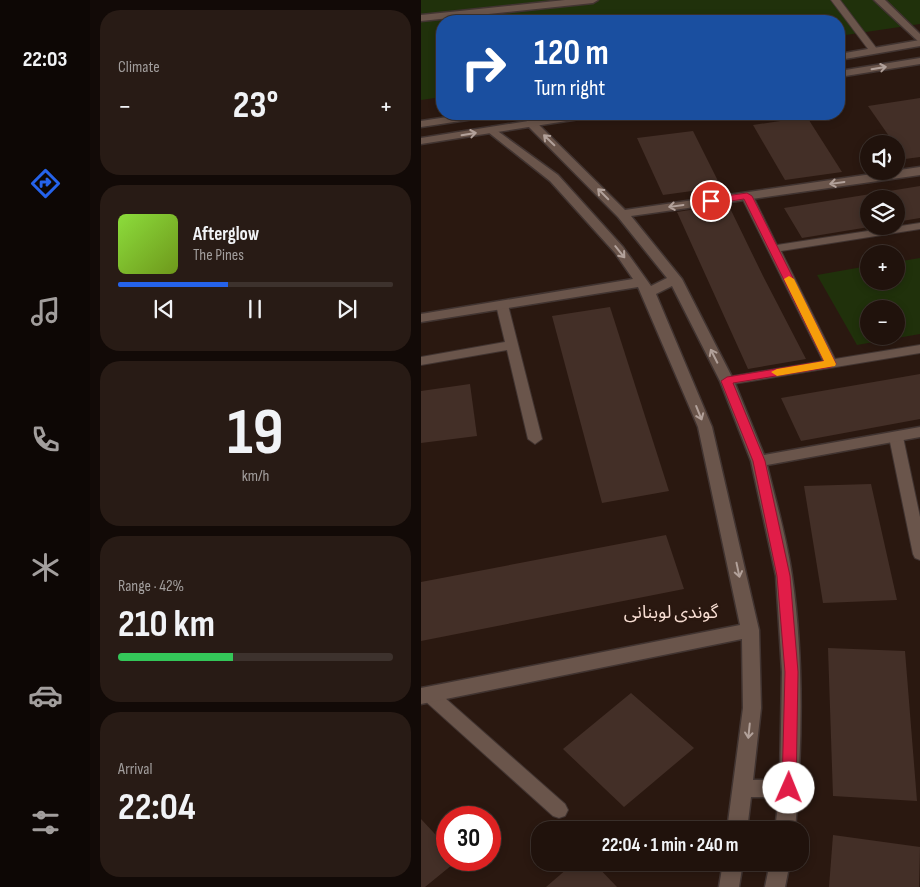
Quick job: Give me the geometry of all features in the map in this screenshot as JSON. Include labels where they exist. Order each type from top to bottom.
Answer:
[{"type":"street","points":[[450,15],[593,0]]},
{"type":"street","points":[[879,0],[920,42]]},
{"type":"street","points":[[421,18],[436,16]]},
{"type":"street","points":[[845,56],[920,42]]},
{"type":"street","points":[[845,73],[920,61]]},
{"type":"street","points":[[421,124],[447,120]]},
{"type":"street","points":[[421,141],[555,120]]},
{"type":"street","points":[[531,124],[622,214],[675,279],[727,381],[759,461],[784,576],[791,672],[789,788],[786,821]]},
{"type":"street","points":[[492,130],[553,178],[619,250],[646,287],[705,427],[727,519],[750,630],[752,708],[738,821]]},
{"type":"street","points":[[553,178],[577,168]]},
{"type":"street","points":[[622,214],[920,171]]},
{"type":"street","points":[[421,318],[502,305],[646,287],[675,279]]},
{"type":"street","points":[[759,461],[919,434]]},
{"type":"street","points":[[425,695],[750,630]]},
{"type":"street","points":[[743,789],[789,788]]},
{"type":"street","points":[[729,887],[732,871]]},
{"type":"street","points":[[775,887],[778,871]]},
{"type":"lane","points":[[835,0],[874,51]]},
{"type":"lane","points":[[747,196],[831,364]]},
{"type":"lane","points":[[773,249],[920,226]]},
{"type":"lane","points":[[502,305],[535,439]]},
{"type":"lane","points":[[421,361],[512,345]]},
{"type":"lane","points":[[727,381],[920,349]]},
{"type":"lane","points":[[896,437],[920,554]]},
{"type":"lane","points":[[425,695],[559,810]]},
{"type":"green space","points":[[421,0],[920,0],[920,24],[845,35],[845,15],[436,15],[436,98],[421,100]]},
{"type":"green space","points":[[920,258],[920,334],[905,337],[905,300],[860,300],[860,344],[857,345],[817,275],[860,267],[860,290],[905,290],[905,260]]},
{"type":"building","points":[[920,98],[920,157],[905,159],[905,135],[888,135],[868,106]]},
{"type":"building","points":[[787,120],[809,120],[842,172],[785,180],[753,125]]},
{"type":"building","points":[[693,131],[721,187],[663,195],[637,138]]},
{"type":"building","points":[[920,186],[920,218],[905,220],[905,190],[895,190]]},
{"type":"building","points":[[860,196],[860,228],[802,238],[784,208]]},
{"type":"building","points":[[728,204],[806,359],[748,369],[677,212]]},
{"type":"building","points":[[610,307],[669,491],[602,503],[552,316]]},
{"type":"building","points":[[920,374],[920,419],[801,441],[781,398]]},
{"type":"building","points":[[470,384],[477,436],[421,443],[421,391]]},
{"type":"building","points":[[871,484],[897,600],[823,603],[804,486]]},
{"type":"building","points":[[666,535],[684,589],[421,641],[421,582]]},
{"type":"building","points":[[828,648],[905,651],[917,801],[833,796]]},
{"type":"building","points":[[631,693],[694,748],[624,807],[563,749]]},
{"type":"building","points":[[421,819],[436,835],[436,871],[445,871],[425,887],[421,887]]},
{"type":"building","points":[[833,835],[920,847],[919,887],[829,887]]},
{"type":"building","points":[[565,871],[602,871],[617,887],[546,887]]},
{"type":"slow traffic","points":[[777,372],[831,364],[789,279]]},
{"type":"district","name":"گوندی لوبنانی","points":[[671,612]]},
{"type":"route","points":[[711,201],[747,196],[831,364],[727,381],[759,461],[784,576],[791,672],[789,788]]}]
